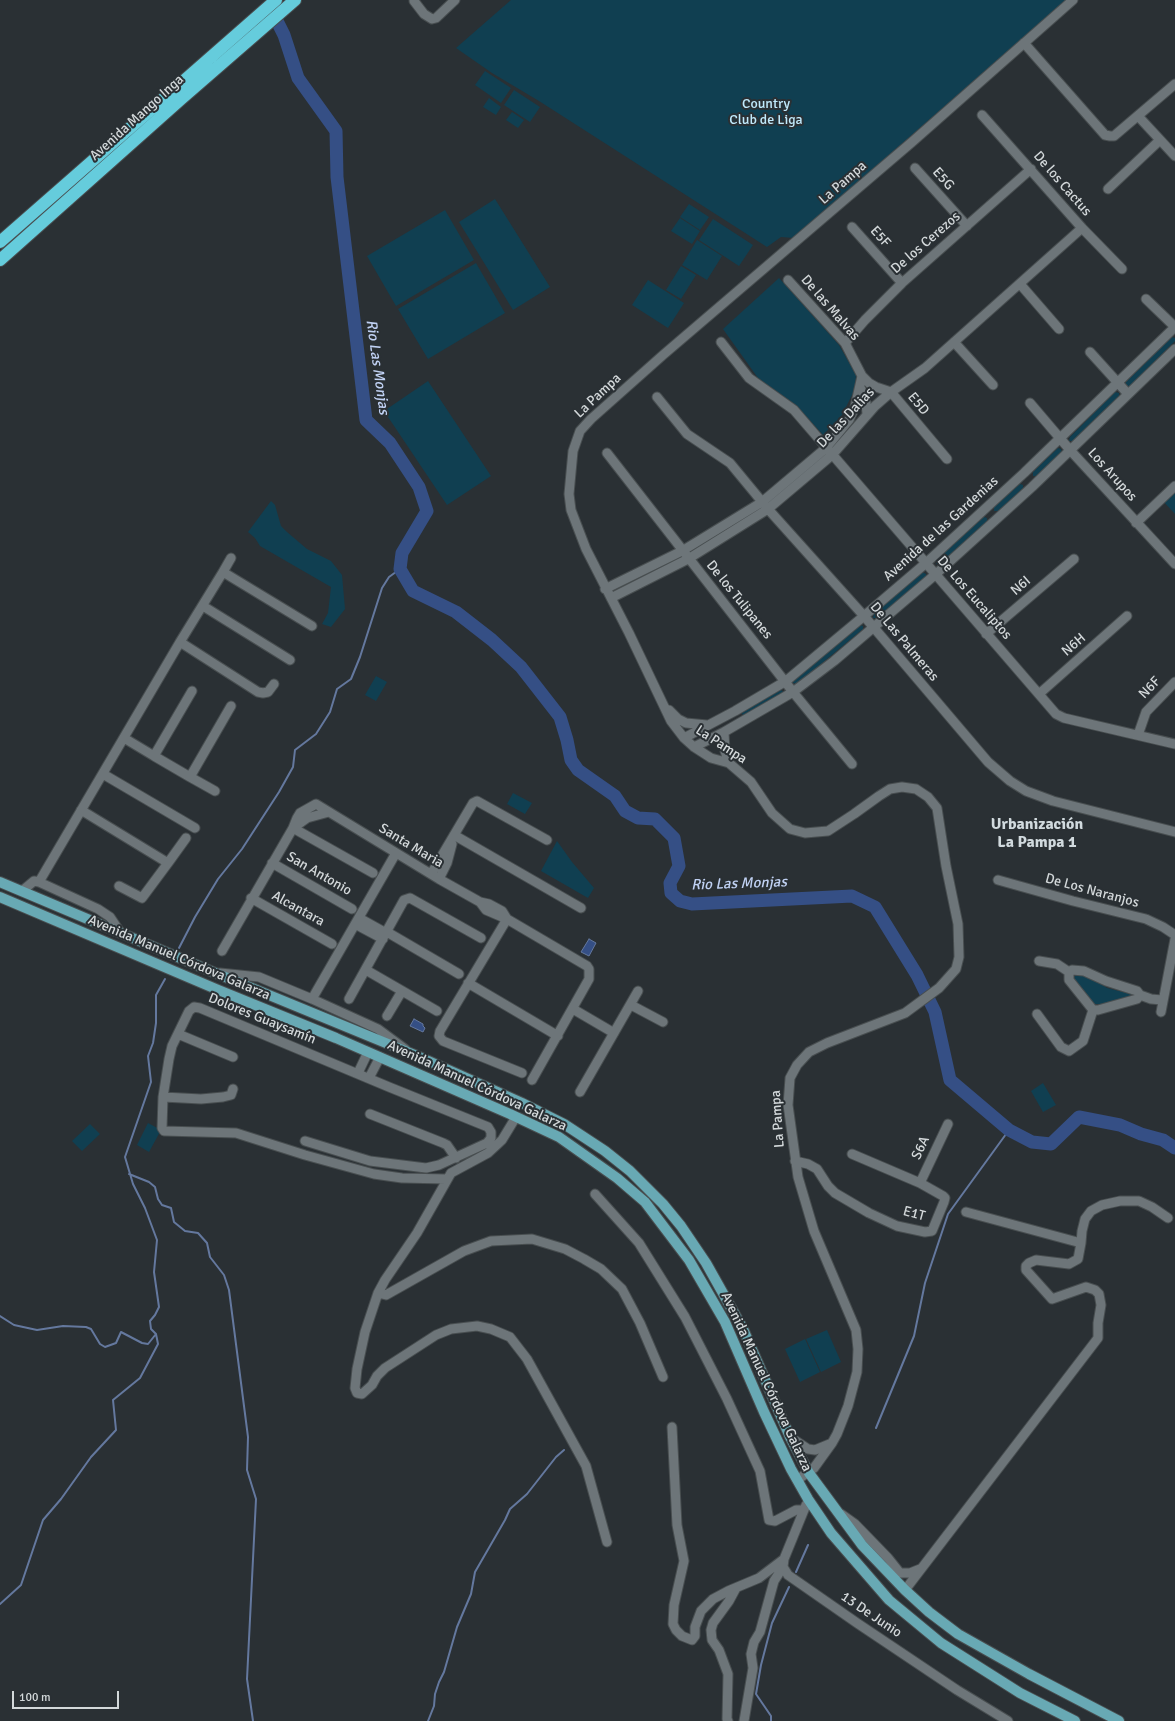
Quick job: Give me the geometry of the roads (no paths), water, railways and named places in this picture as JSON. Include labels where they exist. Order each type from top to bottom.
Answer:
[{"type":"highway","name":"Avenida Mango Inga","points":[[0,260],[276,0]]},
{"type":"highway","name":"Avenida Mango Inga","points":[[0,242],[177,94],[295,0]]},
{"type":"main road","name":"Avenida Manuel Córdova Galarza","points":[[0,882],[415,1056],[522,1103],[564,1124],[605,1151],[630,1171],[672,1215],[706,1263],[743,1329],[790,1437],[809,1473],[862,1545],[929,1612],[958,1634],[1029,1674],[1119,1721]]},
{"type":"main road","name":"Avenida Manuel Córdova Galarza","points":[[0,897],[380,1057],[516,1117],[559,1137],[617,1178],[644,1202],[689,1260],[725,1322],[756,1394],[797,1480],[831,1533],[888,1600],[940,1643],[1020,1693],[1075,1721]]},
{"type":"main road","points":[[756,1394],[769,1388]]},
{"type":"street","points":[[414,1],[424,14],[432,19],[436,18],[455,0]]},
{"type":"street","name":"La Pampa","points":[[809,1473],[832,1443],[848,1406],[857,1372],[856,1330],[814,1231],[798,1177],[788,1091],[790,1078],[797,1065],[809,1052],[827,1043],[893,1018],[915,1007],[939,988],[956,969],[959,957],[958,924],[946,866],[937,808],[928,797],[916,789],[902,787],[890,789],[828,831],[805,833],[790,829],[772,813],[751,782],[729,763],[711,758],[694,747],[684,738],[671,721],[586,549],[570,504],[568,484],[571,458],[580,431],[663,355],[906,147],[1072,0]]},
{"type":"street","points":[[1024,43],[1105,135],[1114,136],[1175,84]]},
{"type":"street","name":"De los Cactus","points":[[982,115],[1082,228],[1122,269]]},
{"type":"street","points":[[1138,116],[1175,156]]},
{"type":"street","points":[[1108,189],[1160,140]]},
{"type":"street","name":"E5G","points":[[915,168],[967,226]]},
{"type":"street","name":"De los Cerezos","points":[[845,343],[865,320],[902,283],[1031,169]]},
{"type":"street","name":"E5F","points":[[852,227],[902,283]]},
{"type":"street","name":"De las Dalias","points":[[611,598],[688,559],[765,506],[829,452],[890,392],[925,368],[1082,228]]},
{"type":"street","name":"De las Malvas","points":[[788,280],[845,343],[862,376]]},
{"type":"street","points":[[1020,284],[1059,329]]},
{"type":"street","points":[[1146,299],[1175,327]]},
{"type":"street","name":"Avenida de las Gardenias","points":[[684,738],[735,711],[786,681],[864,616],[926,563],[1021,476],[1175,327]]},
{"type":"street","name":"De Los Eucaliptos","points":[[720,342],[749,378],[794,410],[986,634],[1060,716],[1175,744]]},
{"type":"street","points":[[954,342],[993,385]]},
{"type":"street","name":"Avenida de las Gardenias","points":[[694,747],[724,732],[793,692],[834,661],[936,574],[997,519],[1175,350]]},
{"type":"street","points":[[1090,352],[1116,383],[1128,394]]},
{"type":"street","name":"De las Dalias","points":[[829,452],[849,420],[855,407],[861,389],[862,376]]},
{"type":"street","name":"E5D","points":[[862,376],[876,387],[890,392],[947,459]]},
{"type":"street","points":[[861,389],[866,403],[867,414]]},
{"type":"street","name":"De Las Palmeras","points":[[657,397],[687,434],[730,463],[765,506],[864,616],[872,628],[988,762],[1010,781],[1026,791],[1053,801],[1175,832]]},
{"type":"street","name":"Los Arupos","points":[[1030,403],[1070,450],[1175,564]]},
{"type":"street","name":"De los Tulipanes","points":[[606,453],[688,559],[786,681],[793,692],[852,764]]},
{"type":"street","points":[[1021,476],[1032,487]]},
{"type":"street","points":[[1136,522],[1175,486]]},
{"type":"street","name":"De las Dalias","points":[[605,589],[682,551],[765,506]]},
{"type":"street","points":[[987,507],[997,519]]},
{"type":"street","points":[[39,882],[231,558]]},
{"type":"street","name":"N6I","points":[[986,634],[1074,559]]},
{"type":"street","points":[[223,572],[312,626]]},
{"type":"street","points":[[203,606],[290,660]]},
{"type":"street","name":"N6H","points":[[1039,694],[1127,616]]},
{"type":"street","points":[[180,642],[258,692],[268,692],[274,684]]},
{"type":"street","name":"N6F","points":[[1138,736],[1146,712],[1175,682]]},
{"type":"street","points":[[154,756],[192,691]]},
{"type":"street","points":[[190,777],[231,706]]},
{"type":"street","points":[[664,706],[678,719],[686,723],[708,725]]},
{"type":"street","points":[[724,732],[725,751],[729,763]]},
{"type":"street","points":[[124,738],[215,791]]},
{"type":"street","points":[[104,774],[195,828]]},
{"type":"street","points":[[431,874],[473,803],[476,801],[547,840]]},
{"type":"street","name":"Santa Maria","points":[[222,951],[251,898],[293,828],[300,813],[316,804],[439,879],[480,902],[486,910],[507,919],[587,966],[590,970],[589,979],[573,1009]]},
{"type":"street","points":[[81,810],[168,863]]},
{"type":"street","name":"Santa Maria","points":[[293,828],[307,818],[329,812]]},
{"type":"street","points":[[293,828],[373,873]]},
{"type":"street","points":[[439,879],[447,863],[454,835]]},
{"type":"street","points":[[454,835],[582,908]]},
{"type":"street","points":[[119,886],[142,898],[186,838]]},
{"type":"street","points":[[312,999],[396,853]]},
{"type":"street","name":"San Antonio","points":[[272,863],[352,909]]},
{"type":"street","name":"De Los Naranjos","points":[[998,880],[1146,919],[1163,927],[1175,935]]},
{"type":"street","points":[[22,891],[34,881],[39,882],[98,909],[110,917],[120,932]]},
{"type":"street","name":"Alcantara","points":[[251,898],[332,944]]},
{"type":"street","points":[[349,999],[404,900],[410,898],[481,938]]},
{"type":"street","points":[[507,919],[440,1031],[439,1036],[442,1041],[522,1073]]},
{"type":"street","points":[[357,921],[459,974]]},
{"type":"street","points":[[1161,1012],[1162,1000],[1175,939]]},
{"type":"street","points":[[1040,961],[1057,964],[1069,972]]},
{"type":"street","points":[[366,970],[437,1011]]},
{"type":"street","points":[[1069,972],[1072,970],[1084,971],[1106,981],[1137,991],[1140,995],[1151,999],[1162,1000]]},
{"type":"street","name":"Avenida Manuel Córdova Galarza","points":[[213,972],[259,977],[312,999],[378,1029],[415,1056]]},
{"type":"street","points":[[1069,972],[1069,980],[1093,1010]]},
{"type":"street","points":[[468,983],[558,1036]]},
{"type":"street","points":[[387,1016],[402,991]]},
{"type":"street","points":[[580,1092],[638,991]]},
{"type":"street","points":[[1093,1010],[1098,1010],[1137,999],[1140,995]]},
{"type":"street","points":[[631,1005],[663,1022]]},
{"type":"street","name":"Dolores Guaysamín","points":[[305,1142],[370,1161],[426,1168],[439,1166],[487,1143],[491,1132],[488,1127],[200,1008],[194,1007],[189,1011],[172,1046],[163,1097],[162,1128],[167,1132],[236,1133],[305,1155],[374,1174],[417,1179],[449,1176]]},
{"type":"street","points":[[532,1080],[573,1009],[614,1033]]},
{"type":"street","points":[[1037,1014],[1061,1047],[1069,1051],[1083,1041],[1093,1010]]},
{"type":"street","points":[[178,1034],[233,1056]]},
{"type":"street","points":[[358,1073],[368,1052]]},
{"type":"street","points":[[369,1078],[380,1057]]},
{"type":"street","points":[[163,1097],[194,1099],[223,1097],[231,1096],[233,1089]]},
{"type":"street","points":[[370,1114],[447,1145],[456,1158]]},
{"type":"street","points":[[516,1117],[502,1140],[488,1153],[449,1176],[439,1196],[378,1293],[361,1349],[355,1388],[357,1393],[362,1394],[372,1385],[384,1368],[436,1335],[451,1329],[477,1326],[491,1329],[510,1338],[527,1359],[586,1466],[607,1542]]},
{"type":"street","name":"S6A","points":[[920,1183],[948,1124]]},
{"type":"street","name":"E1T","points":[[795,1161],[808,1164],[817,1169],[828,1186],[835,1193],[869,1213],[897,1226],[928,1232],[932,1231],[945,1198],[920,1183],[852,1154]]},
{"type":"street","points":[[595,1194],[639,1243],[686,1317],[727,1399],[760,1471],[769,1520],[775,1521],[796,1510],[803,1510]]},
{"type":"street","points":[[906,1589],[1098,1338],[1098,1323],[1101,1305],[1099,1294],[1095,1290],[1086,1287],[1052,1299],[1026,1270],[1026,1266],[1036,1260],[1069,1264],[1078,1259],[1082,1243],[1084,1219],[1091,1211],[1102,1204],[1120,1200],[1139,1201],[1152,1207],[1168,1218]]},
{"type":"street","points":[[966,1212],[1082,1243]]},
{"type":"street","points":[[378,1293],[386,1295],[464,1251],[492,1241],[532,1239],[565,1249],[584,1259],[600,1269],[622,1289],[640,1323],[663,1377]]},
{"type":"street","points":[[672,1427],[677,1525],[684,1561],[674,1605],[673,1624],[676,1630],[682,1636],[692,1640],[695,1636],[695,1627],[701,1611],[712,1599],[759,1578],[784,1563]]},
{"type":"street","points":[[790,1437],[808,1449],[815,1450],[832,1443]]},
{"type":"street","points":[[797,1480],[809,1473]]},
{"type":"street","points":[[744,1721],[753,1668],[751,1654],[754,1642],[760,1632],[774,1581],[784,1563],[808,1499]]},
{"type":"street","points":[[835,1509],[855,1524],[888,1558],[900,1573],[906,1589]]},
{"type":"street","name":"13 De Junio","points":[[784,1563],[788,1576],[857,1624],[957,1690],[1008,1721]]},
{"type":"street","points":[[900,1573],[910,1573],[920,1569]]},
{"type":"street","points":[[728,1721],[726,1719],[728,1674],[719,1650],[712,1640],[711,1630],[712,1623],[729,1601],[736,1588]]},
{"type":"water","points":[[589,939],[596,943],[589,956],[581,952]]},
{"type":"water","points":[[414,1019],[423,1024],[425,1028],[423,1032],[410,1026]]},
{"type":"waterway","name":"Rio Las Monjas","points":[[270,7],[284,35],[298,78],[336,131],[337,177],[366,420],[390,443],[419,487],[427,511],[402,553],[400,569],[413,591],[456,612],[492,640],[521,667],[560,717],[571,760],[578,770],[615,796],[625,811],[638,818],[655,819],[674,838],[679,866],[670,883],[671,893],[680,901],[692,904],[852,896],[875,907],[917,975],[935,1012],[950,1080],[1009,1130],[1032,1142],[1051,1144],[1079,1117],[1120,1125],[1141,1134],[1163,1140],[1175,1148]]},
{"type":"waterway","points":[[179,948],[195,917],[218,879],[242,849],[279,792],[293,767],[295,750],[316,734],[330,712],[337,689],[351,679],[360,657],[382,588],[389,577],[400,569]]},
{"type":"waterway","points":[[0,1604],[21,1585],[43,1520],[61,1499],[91,1457],[116,1430],[113,1400],[140,1378],[158,1344],[156,1334],[151,1329],[150,1321],[159,1307],[154,1272],[157,1240],[145,1208],[133,1184],[125,1157],[151,1082],[148,1056],[153,1043],[156,1023],[156,995],[165,979]]},
{"type":"waterway","points":[[876,1428],[914,1336],[925,1283],[948,1214],[1009,1130]]},
{"type":"waterway","points":[[129,1174],[149,1182],[155,1187],[158,1199],[162,1205],[171,1208],[174,1222],[185,1231],[198,1233],[207,1243],[210,1257],[224,1275],[229,1290],[248,1437],[247,1470],[256,1499],[247,1679],[253,1721]]},
{"type":"waterway","points":[[0,1316],[14,1325],[37,1330],[63,1326],[86,1327],[91,1329],[100,1344],[105,1347],[116,1343],[121,1332],[142,1343],[148,1344],[156,1334]]},
{"type":"waterway","points":[[428,1721],[434,1706],[435,1694],[444,1672],[457,1627],[471,1594],[475,1572],[510,1509],[527,1494],[556,1457],[564,1450]]},
{"type":"waterway","points":[[796,1572],[808,1545]]},
{"type":"waterway","points":[[771,1721],[771,1716],[756,1694],[761,1665],[772,1623],[789,1587]]},
{"type":"district","name":"Urbanización La Pampa 1","points":[[1037,834]]},
{"type":"park label","name":"Country Club de Liga","points":[[766,112]]}]
